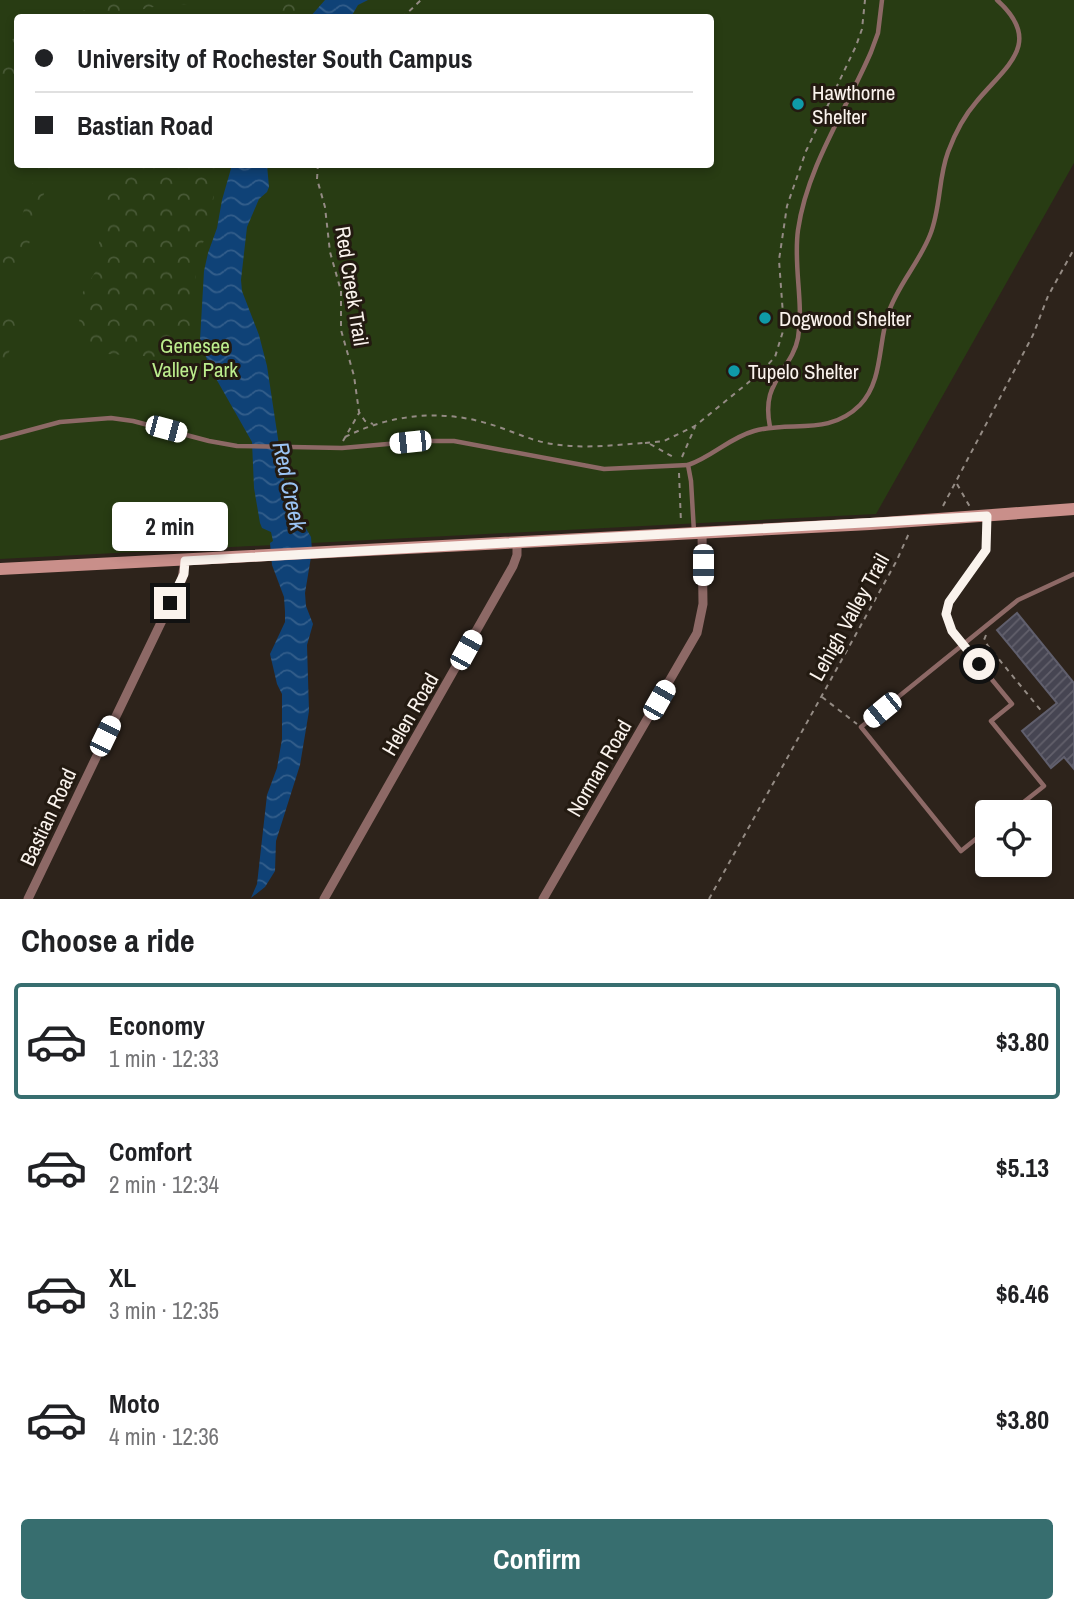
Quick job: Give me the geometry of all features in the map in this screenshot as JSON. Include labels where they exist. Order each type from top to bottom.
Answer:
[{"type":"street","points":[[0,569],[870,524],[1074,509]]},
{"type":"street","name":"Norman Road","points":[[543,899],[697,633],[703,604],[698,533]]},
{"type":"street","name":"Helen Road","points":[[324,899],[513,566],[517,555],[517,542]]},
{"type":"street","name":"Bastian Road","points":[[29,899],[182,579],[185,561]]},
{"type":"lane","points":[[770,427],[770,397],[793,356],[798,339],[800,312],[797,250],[802,210],[817,167],[871,52],[878,33],[882,0]]},
{"type":"lane","points":[[0,438],[60,422],[111,418],[209,441],[244,446],[342,448],[454,441],[604,469],[688,465],[741,434],[770,427],[824,424],[854,410],[869,393],[876,373],[890,306],[931,233],[940,180],[951,143],[969,111],[1016,57],[1018,40],[1015,22],[997,0]]},
{"type":"lane","points":[[688,465],[698,533]]},
{"type":"lane","points":[[981,517],[986,550],[949,602],[946,614],[952,631],[1012,704],[991,721],[1044,786],[1026,800]]},
{"type":"lane","points":[[975,840],[961,850],[862,727],[1018,600],[1074,575]]},
{"type":"path","points":[[406,14],[421,0]]},
{"type":"path","points":[[345,437],[374,425],[416,416],[441,415],[485,422],[551,444],[664,441],[695,426],[765,368],[775,357],[784,328],[779,260],[784,216],[802,161],[856,46],[864,20],[865,0]]},
{"type":"path","name":"Red Creek Trail","points":[[318,168],[317,179],[325,207],[330,252],[341,292],[341,330],[351,365],[359,412]]},
{"type":"path","points":[[938,513],[1033,335],[1048,296],[1074,250]]},
{"type":"path","points":[[359,412],[365,421],[374,425]]},
{"type":"path","points":[[342,448],[359,412]]},
{"type":"path","points":[[681,523],[679,465],[695,426]]},
{"type":"path","points":[[645,443],[665,451],[679,465]]},
{"type":"path","points":[[956,483],[981,517]]},
{"type":"path","name":"Lehigh Valley Trail","points":[[709,899],[896,562],[915,521]]},
{"type":"path","points":[[987,632],[984,640],[988,646],[1043,713]]},
{"type":"path","points":[[821,697],[862,727]]},
{"type":"green space","name":"Genesee Valley Park","points":[[0,0],[1074,0],[1074,163],[876,514],[0,559]]},
{"type":"green space","points":[[121,0],[213,0],[210,7],[182,4],[123,14],[72,14]]},
{"type":"green space","points":[[288,0],[319,0],[308,14],[280,14]]},
{"type":"green space","points":[[14,38],[14,85],[0,99],[0,49]]},
{"type":"green space","points":[[38,168],[57,168],[43,196],[27,249],[9,276],[1,258],[16,238]]},
{"type":"green space","points":[[120,168],[220,168],[210,223],[196,263],[194,309],[187,341],[161,357],[90,353],[79,328],[80,297],[97,269],[100,231],[108,193]]},
{"type":"green space","points":[[5,304],[14,321],[15,336],[0,369],[0,305]]},
{"type":"water","points":[[325,0],[368,0],[358,5],[353,14],[313,14]]},
{"type":"water","points":[[231,168],[267,168],[269,187],[259,199],[247,227],[242,291],[259,335],[267,366],[285,485],[291,503],[311,537],[312,551],[305,593],[306,606],[313,624],[307,645],[309,711],[300,765],[276,841],[275,871],[265,887],[251,898],[257,884],[267,795],[277,768],[282,739],[282,694],[270,654],[285,622],[285,612],[284,597],[272,565],[271,532],[262,528],[260,523],[254,488],[252,442],[210,368],[200,340],[204,271]]},
{"type":"building","points":[[1017,613],[1074,683],[1074,769],[1064,757],[1051,768],[1022,731],[1057,703],[997,630]]},
{"type":"place","name":"Hawthorne Shelter","points":[[798,104]]},
{"type":"place","name":"Dogwood Shelter","points":[[765,318]]},
{"type":"place","name":"Tupelo Shelter","points":[[734,371]]},
{"type":"route","points":[[170,603],[184,574],[185,561],[987,516],[986,550],[949,602],[946,614],[952,631],[979,664]]},
{"type":"water label","name":"Red Creek","points":[[290,486]]}]
